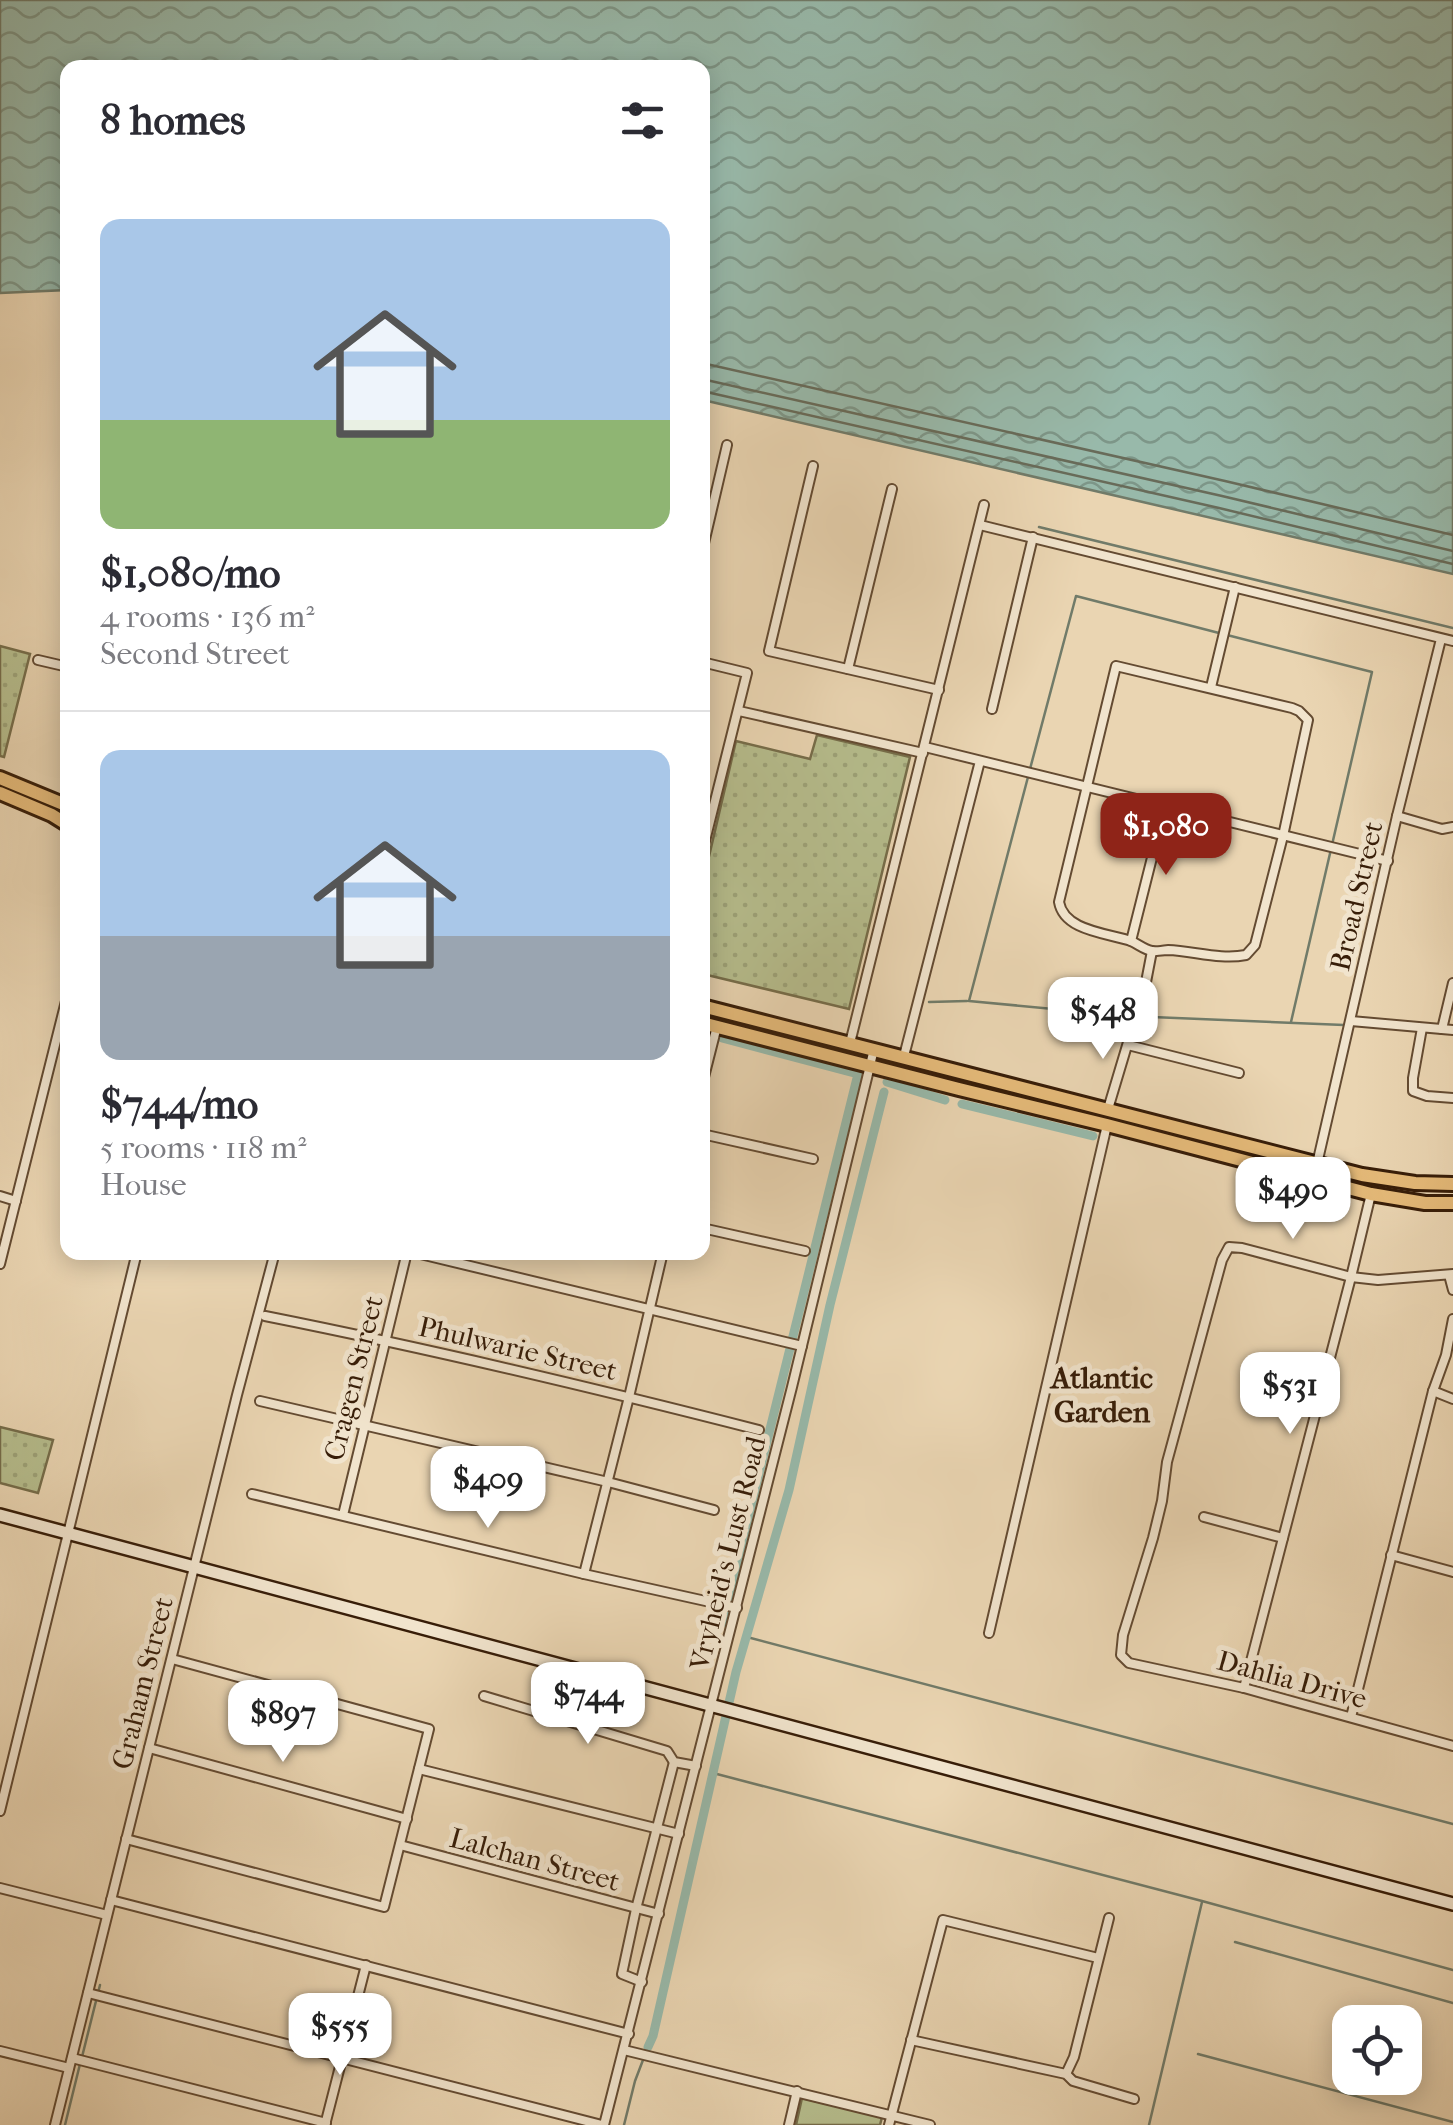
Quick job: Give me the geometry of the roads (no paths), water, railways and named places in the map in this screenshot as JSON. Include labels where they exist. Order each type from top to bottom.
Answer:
[{"type":"main road","points":[[0,778],[60,803]]},
{"type":"main road","points":[[0,793],[60,820]]},
{"type":"main road","points":[[710,1008],[1317,1164],[1415,1184],[1453,1184]]},
{"type":"main road","points":[[710,1024],[1371,1194],[1425,1203],[1453,1203]]},
{"type":"main road","points":[[0,1515],[1453,1904]]},
{"type":"street","points":[[710,513],[727,445]]},
{"type":"street","points":[[813,466],[770,651],[939,690]]},
{"type":"street","points":[[848,670],[892,489]]},
{"type":"street","points":[[850,1043],[984,505]]},
{"type":"street","points":[[980,525],[1453,641]]},
{"type":"street","points":[[992,709],[1033,536]]},
{"type":"street","points":[[1211,688],[1236,587]]},
{"type":"street","name":"Broad Street","points":[[1317,1164],[1441,639]]},
{"type":"street","points":[[38,660],[60,664]]},
{"type":"street","points":[[710,664],[747,673],[710,821]]},
{"type":"street","points":[[1116,666],[1211,688],[1292,708],[1308,720],[1283,836],[1252,950],[1246,955],[1228,957],[1170,950],[1152,952],[1066,918],[1059,902],[1116,666]]},
{"type":"street","points":[[738,711],[980,761],[1388,862]]},
{"type":"street","points":[[904,1056],[980,761]]},
{"type":"street","points":[[1131,941],[1165,806]]},
{"type":"street","points":[[1398,816],[1442,829],[1453,827]]},
{"type":"street","points":[[1108,1109],[1152,952]]},
{"type":"street","points":[[1442,1029],[1453,983]]},
{"type":"street","points":[[1351,1021],[1453,1030]]},
{"type":"street","points":[[0,1264],[60,1024]]},
{"type":"street","points":[[710,1054],[717,1026]]},
{"type":"street","points":[[1422,1028],[1412,1078],[1414,1092],[1453,1098]]},
{"type":"street","points":[[1128,1044],[1239,1073]]},
{"type":"street","name":"Vryheid's Lust Road","points":[[603,2125],[696,1766],[722,1707],[735,1607],[874,1049]]},
{"type":"street","points":[[989,1634],[1107,1125]]},
{"type":"street","points":[[710,1136],[813,1159]]},
{"type":"street","points":[[1244,1688],[1371,1194]]},
{"type":"street","points":[[0,1196],[16,1200]]},
{"type":"street","points":[[710,1230],[805,1251]]},
{"type":"street","name":"Dahlia Drive","points":[[1352,1277],[1242,1248],[1230,1247],[1222,1260],[1167,1462],[1162,1500],[1121,1654],[1129,1662],[1244,1688],[1453,1746]]},
{"type":"street","points":[[0,1811],[135,1260]]},
{"type":"street","name":"Graham Street","points":[[55,2125],[65,2065],[88,1994],[273,1260]]},
{"type":"street","name":"Cragen Street","points":[[343,1515],[384,1340],[408,1260]]},
{"type":"street","points":[[444,1260],[800,1346]]},
{"type":"street","points":[[584,1574],[661,1260]]},
{"type":"street","points":[[1352,1277],[1378,1280],[1451,1274],[1453,1290]]},
{"type":"street","name":"Phulwarie Street","points":[[265,1316],[384,1340],[758,1430]]},
{"type":"street","points":[[1351,1718],[1453,1319]]},
{"type":"street","points":[[1433,1391],[1453,1400]]},
{"type":"street","points":[[260,1401],[714,1510]]},
{"type":"street","points":[[252,1494],[735,1607]]},
{"type":"street","points":[[1204,1517],[1283,1538]]},
{"type":"street","points":[[1391,1555],[1453,1572]]},
{"type":"street","points":[[126,1839],[384,1907],[400,1845],[429,1729],[172,1659]]},
{"type":"street","points":[[484,1696],[667,1752],[674,1762],[696,1766]]},
{"type":"street","points":[[149,1748],[406,1818]]},
{"type":"street","points":[[642,1982],[622,1974],[674,1762]]},
{"type":"street","points":[[419,1770],[678,1834]]},
{"type":"street","name":"Lalchan Street","points":[[400,1845],[659,1914]]},
{"type":"street","points":[[0,1888],[108,1915]]},
{"type":"street","points":[[111,1900],[629,2034]]},
{"type":"street","points":[[1066,2074],[1109,1918]]},
{"type":"street","points":[[889,2125],[943,1920],[1098,1958]]},
{"type":"street","points":[[0,2051],[325,2124],[366,1964]]},
{"type":"street","points":[[88,1994],[603,2125]]},
{"type":"street","points":[[912,2040],[1066,2074],[1073,2082],[1134,2099]]},
{"type":"street","points":[[624,2050],[930,2125]]},
{"type":"street","points":[[789,2125],[797,2091]]},
{"type":"water","points":[[0,0],[1453,0],[1453,574],[710,402],[710,60],[60,60],[60,290],[0,293]]},
{"type":"waterway","points":[[1039,527],[1453,628]]},
{"type":"waterway","points":[[1030,769],[1076,596],[1219,633]]},
{"type":"waterway","points":[[1227,635],[1372,672],[1291,1022]]},
{"type":"waterway","points":[[1028,777],[969,1001],[1128,1016],[1344,1025]]},
{"type":"waterway","points":[[929,1002],[967,1001]]},
{"type":"waterway","points":[[722,1038],[858,1074],[722,1623]]},
{"type":"waterway","points":[[887,1082],[945,1100]]},
{"type":"waterway","points":[[648,2047],[736,1672],[789,1490],[830,1305],[884,1092]]},
{"type":"waterway","points":[[962,1104],[1093,1136]]},
{"type":"waterway","points":[[747,1637],[1453,1824]]},
{"type":"waterway","points":[[713,1773],[1453,1970]]},
{"type":"waterway","points":[[1149,2125],[1202,1902]]},
{"type":"waterway","points":[[1235,1942],[1453,2003]]},
{"type":"waterway","points":[[82,2057],[100,1985]]},
{"type":"waterway","points":[[1198,2054],[1453,2122]]},
{"type":"waterway","points":[[624,2125],[643,2060]]},
{"type":"waterway","points":[[65,2125],[80,2064]]},
{"type":"district","name":"Atlantic Garden","points":[[1102,1395]]}]
